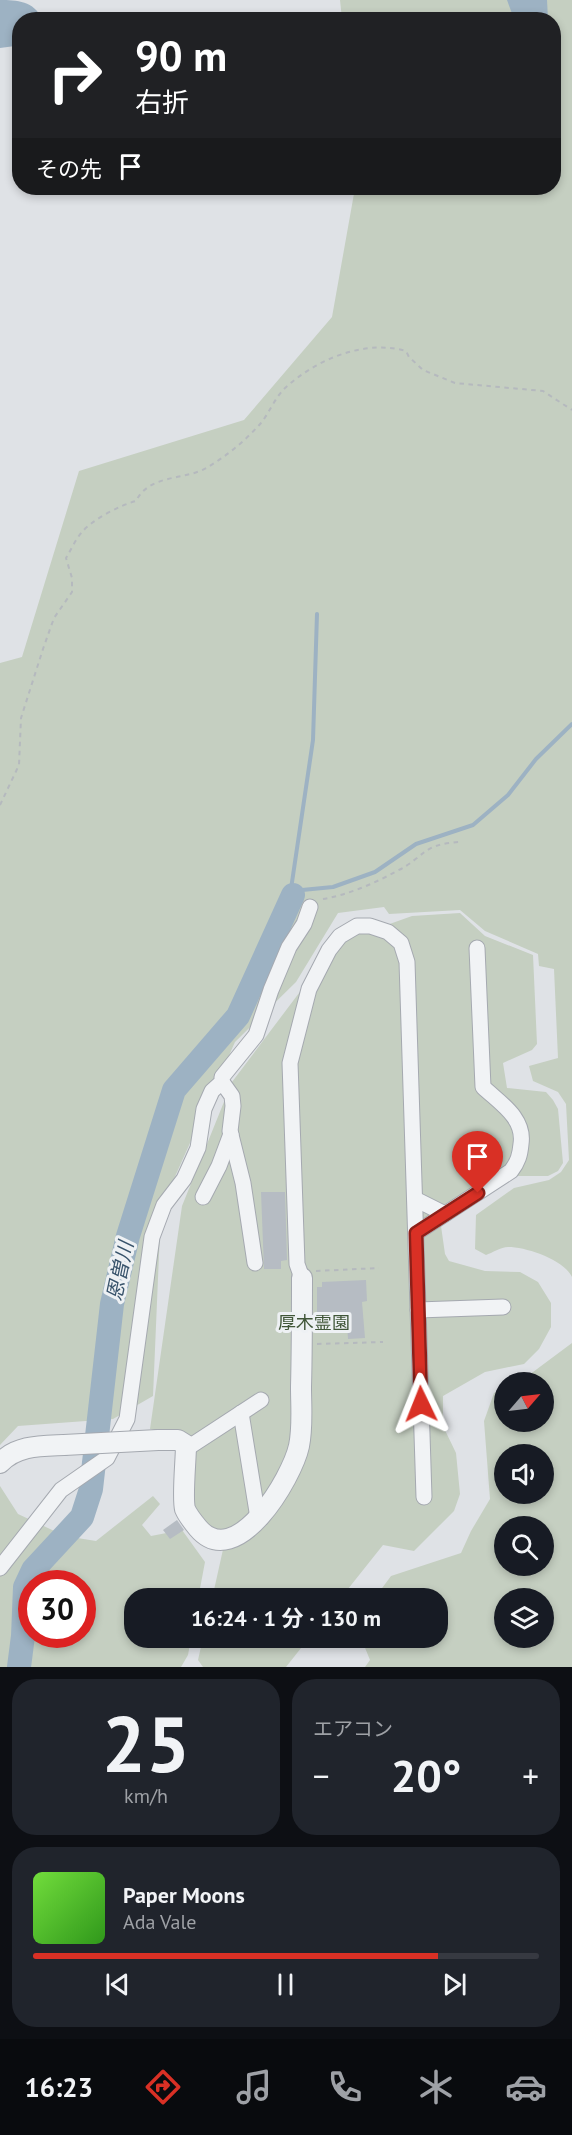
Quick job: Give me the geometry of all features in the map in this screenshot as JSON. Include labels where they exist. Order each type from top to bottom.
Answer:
[{"type":"street","points":[[255,1263],[251,1226],[231,1133],[232,1096],[222,1082],[222,1077],[256,1035],[289,947],[304,924],[310,907]]},
{"type":"street","points":[[0,1463],[19,1450],[34,1446],[178,1440],[186,1445],[185,1508],[204,1535],[219,1539],[238,1536],[252,1526],[272,1501],[290,1474],[299,1445],[302,1345],[301,1275],[297,1264],[290,1063],[309,989],[329,950],[340,936],[357,926],[370,926],[388,932],[401,943],[407,962],[424,1497]]},
{"type":"street","points":[[416,1233],[511,1171],[519,1161],[523,1133],[518,1120],[483,1087],[477,948]]},
{"type":"street","points":[[0,1568],[61,1490],[107,1458],[127,1419],[152,1237],[164,1204],[184,1179],[198,1148],[204,1108],[212,1091],[222,1082]]},
{"type":"street","points":[[203,1197],[219,1166],[231,1133]]},
{"type":"street","points":[[415,1199],[445,1214]]},
{"type":"street","points":[[418,1310],[503,1307]]},
{"type":"street","points":[[186,1449],[261,1400]]},
{"type":"street","points":[[241,1413],[258,1518]]},
{"type":"path","points":[[0,805],[19,765],[21,718],[43,649],[54,618],[72,592],[72,578],[66,558],[82,532],[104,516],[136,501],[146,489],[164,479],[206,468],[239,445],[261,423],[283,390],[320,363],[354,351],[394,347],[406,351],[423,370],[455,382],[543,391],[572,410]]},
{"type":"path","points":[[310,907],[322,899],[337,897],[399,870],[429,848],[441,843],[459,842]]},
{"type":"path","points":[[301,1275],[379,1268]]},
{"type":"path","points":[[302,1345],[383,1342]]},
{"type":"green space","points":[[340,0],[572,0],[572,1277],[561,1265],[534,1252],[508,1247],[486,1255],[475,1249],[476,1215],[514,1188],[549,1180],[561,1172],[569,1160],[566,1104],[558,1092],[533,1081],[529,1066],[558,1058],[554,969],[539,966],[538,954],[485,931],[460,910],[389,914],[384,907],[338,913],[296,982],[235,1042],[161,1208],[153,1396],[113,1419],[18,1426],[0,1445],[0,663],[22,657],[79,471],[244,420],[332,317],[354,195],[561,195],[561,12],[341,12]]},
{"type":"green space","name":"厚木霊園","points":[[460,913],[485,936],[533,955],[537,1044],[532,1050],[503,1063],[507,1088],[546,1092],[553,1100],[558,1109],[563,1163],[558,1171],[548,1176],[498,1176],[448,1207],[441,1226],[445,1254],[449,1261],[485,1271],[520,1272],[538,1282],[551,1303],[551,1327],[539,1349],[524,1364],[485,1372],[443,1396],[443,1426],[456,1453],[460,1494],[454,1511],[414,1551],[383,1545],[349,1588],[214,1588],[226,1536],[189,1513],[181,1438],[150,1429],[182,1206],[232,1082],[345,932],[370,931],[412,916]]},
{"type":"green space","points":[[572,1343],[572,1667],[365,1667],[370,1660],[365,1648],[448,1648],[448,1588],[382,1588],[391,1576],[461,1553],[490,1499],[484,1421],[494,1393],[494,1432],[554,1432],[554,1372],[533,1372]]},
{"type":"green space","points":[[0,1486],[18,1514],[65,1536],[96,1541],[153,1496],[160,1504],[142,1525],[151,1536],[182,1530],[205,1562],[200,1588],[124,1588],[124,1648],[189,1648],[181,1667],[0,1667]]},
{"type":"green space","points":[[201,1648],[301,1648],[286,1667],[203,1667],[198,1660]]},
{"type":"water","points":[[0,0],[19,1],[34,8],[38,12],[12,12],[12,46],[0,48]]},
{"type":"water","points":[[507,0],[547,0],[548,12],[511,12]]},
{"type":"building","points":[[261,1192],[285,1192],[287,1260],[281,1261],[281,1269],[264,1269]]},
{"type":"building","points":[[366,1280],[367,1301],[362,1302],[365,1338],[348,1339],[347,1322],[324,1323],[324,1313],[317,1313],[317,1287],[322,1287],[322,1282]]},
{"type":"building","points":[[177,1520],[184,1530],[170,1539],[163,1530]]},
{"type":"waterway","points":[[317,614],[313,740],[291,889],[293,895],[302,890],[333,887],[375,872],[416,844],[473,825],[508,795],[536,759],[572,724]]},
{"type":"waterway","name":"恩曽川","points":[[19,1667],[25,1587],[33,1570],[82,1517],[91,1489],[112,1304],[128,1236],[174,1090],[238,1016],[293,895]]},
{"type":"route","points":[[421,1404],[416,1233],[478,1193]]}]
